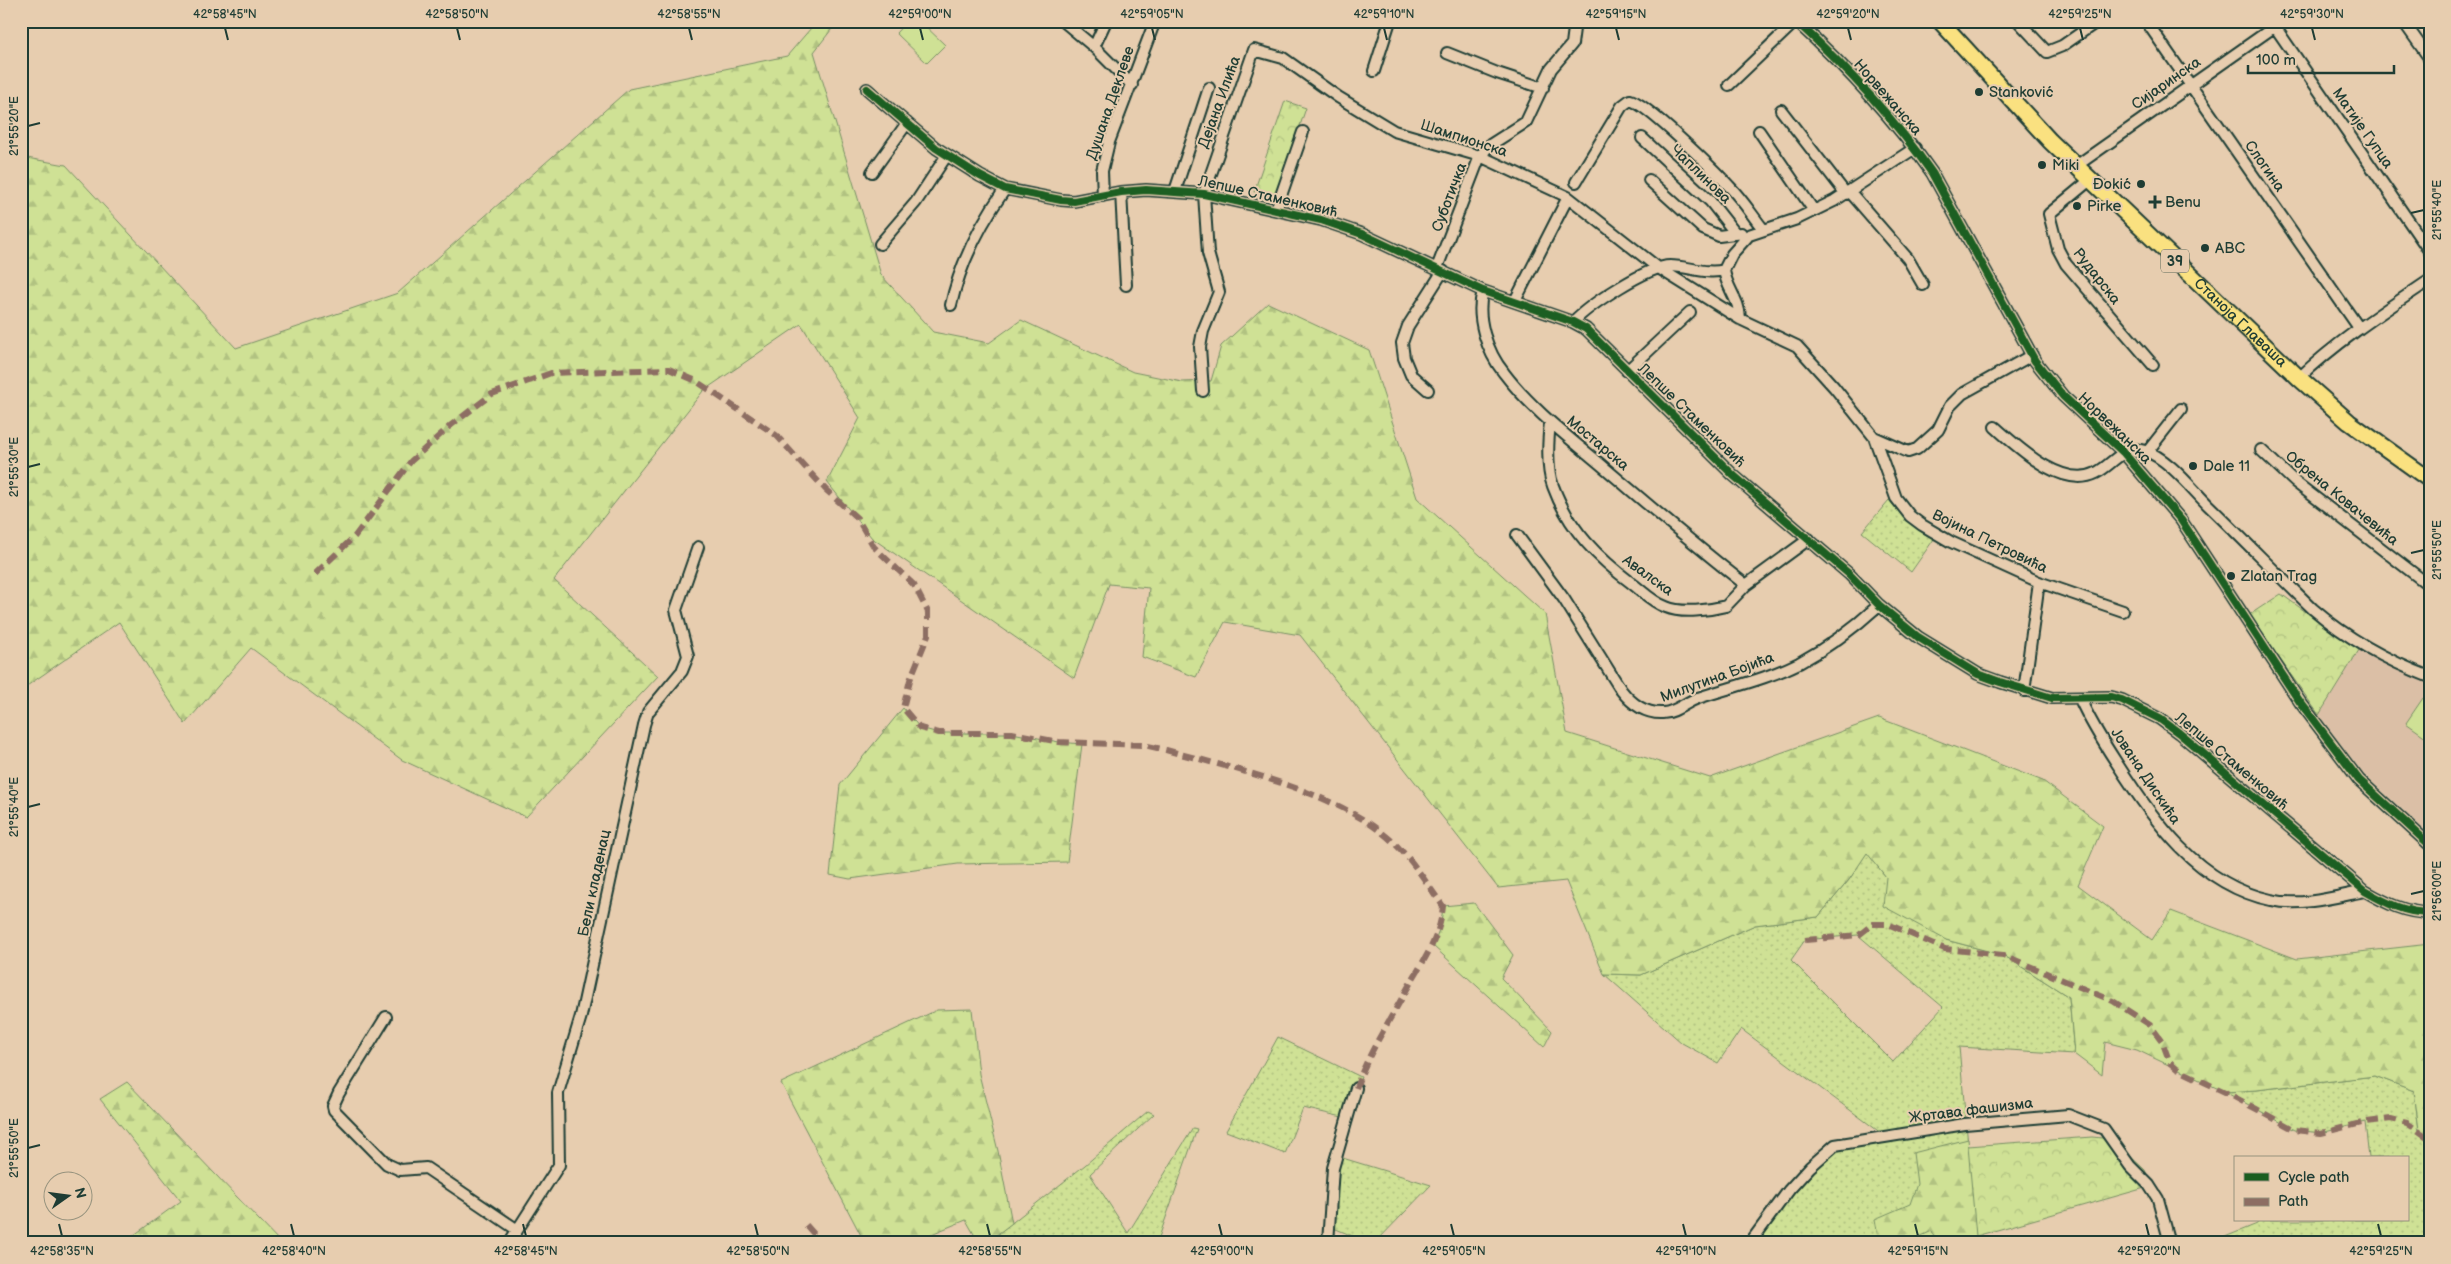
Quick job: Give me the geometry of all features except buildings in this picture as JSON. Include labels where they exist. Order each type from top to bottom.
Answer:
[{"type":"main road","name":"Станоја Главаша","points":[[1940,21],[2017,107],[2090,180],[2299,378],[2349,422],[2430,480]]},
{"type":"street","points":[[1062,21],[1094,47],[1132,85]]},
{"type":"street","points":[[1094,47],[1106,21]]},
{"type":"street","name":"Душана Деклеве","points":[[1103,196],[1102,171],[1109,142],[1155,21]]},
{"type":"street","points":[[1374,71],[1390,21]]},
{"type":"street","name":"Суботичка","points":[[1428,390],[1411,375],[1404,358],[1402,343],[1408,326],[1440,270],[1480,156],[1490,145],[1526,122],[1552,69],[1572,44],[1575,21]]},
{"type":"street","points":[[1729,85],[1796,21]]},
{"type":"street","name":"Норвежанска","points":[[1796,21],[1838,60],[1884,109],[1915,148],[1932,173],[2032,355],[2062,396],[2123,452],[2181,520],[2300,702],[2359,780],[2430,845]]},
{"type":"street","points":[[2018,21],[2047,52],[2062,46],[2098,21]]},
{"type":"street","name":"Слогина","points":[[2146,21],[2359,328]]},
{"type":"street","points":[[2403,21],[2430,59]]},
{"type":"street","name":"Сијаринска","points":[[2076,166],[2272,24]]},
{"type":"street","name":"Матије Гупца","points":[[2272,24],[2430,252]]},
{"type":"street","name":"Шампионска","points":[[1254,50],[1283,58],[1338,97],[1389,129],[1480,156],[1568,197],[1657,267]]},
{"type":"street","name":"Дејана Илића","points":[[1204,194],[1254,50]]},
{"type":"street","points":[[1447,53],[1497,74],[1543,88]]},
{"type":"street","name":"Лепше Стаменковић","points":[[1175,191],[1209,88]]},
{"type":"street","name":"Лепше Стаменковић","points":[[867,89],[947,155],[1005,189],[1074,201],[1121,192],[1175,191],[1204,194],[1321,220],[1354,231],[1484,291],[1573,322],[1586,329],[1733,475],[1849,574],[1879,605],[1918,637],[1978,674],[2024,691],[2052,698],[2111,697],[2122,700],[2160,719],[2188,740],[2365,891],[2401,909],[2416,913],[2430,913]]},
{"type":"street","points":[[1576,182],[1622,106],[1630,100],[1634,100],[1651,113],[1730,186],[1763,229]]},
{"type":"street","points":[[1780,110],[1848,193],[1908,259],[1923,285]]},
{"type":"street","points":[[872,172],[907,122]]},
{"type":"street","points":[[1758,131],[1814,211]]},
{"type":"street","points":[[1276,210],[1303,132]]},
{"type":"street","name":"Чаплинова","points":[[1642,138],[1710,201],[1736,234]]},
{"type":"street","points":[[1740,319],[1738,303],[1728,286],[1724,270],[1732,254],[1749,235],[1797,219],[1814,211],[1848,193],[1915,148]]},
{"type":"street","points":[[880,244],[916,202],[947,155]]},
{"type":"street","points":[[1649,180],[1703,229],[1719,236],[1749,235]]},
{"type":"street","name":"Рударска","points":[[2090,180],[2049,214],[2058,248],[2066,264],[2152,365]]},
{"type":"street","points":[[950,305],[976,235],[991,208],[1005,189]]},
{"type":"street","points":[[1121,192],[1126,285]]},
{"type":"street","points":[[1203,391],[1200,347],[1202,331],[1218,292],[1208,253],[1204,194]]},
{"type":"street","points":[[1515,301],[1568,197]]},
{"type":"street","points":[[1573,322],[1598,301],[1657,267],[1686,266],[1712,272],[1724,270]]},
{"type":"street","name":"Војина Петровића","points":[[1657,267],[1740,319],[1797,346],[1834,387],[1874,437],[1896,498],[1910,516],[1951,542],[2039,582],[2123,611]]},
{"type":"street","points":[[2299,378],[2359,328],[2430,280]]},
{"type":"street","name":"Мостарска","points":[[1484,291],[1480,311],[1488,342],[1496,362],[1516,386],[1550,422],[1746,585]]},
{"type":"street","name":"Лепше Стаменковић","points":[[1627,371],[1690,312]]},
{"type":"street","points":[[1874,437],[1908,452],[1917,449],[1938,430],[1950,406],[1962,394],[2032,355]]},
{"type":"street","points":[[2148,451],[2181,409]]},
{"type":"street","name":"Авалска","points":[[1550,422],[1550,473],[1552,485],[1573,526],[1583,541],[1622,576],[1656,602],[1675,610],[1726,606],[1746,585],[1808,539]]},
{"type":"street","points":[[1994,427],[2026,454],[2042,464],[2063,474],[2080,477],[2095,474],[2123,452],[2136,449],[2148,451],[2181,477],[2313,610],[2333,626],[2388,659],[2430,677]]},
{"type":"street","name":"Обрена Ковачевића","points":[[2261,450],[2296,482],[2430,586]]},
{"type":"street","name":"Милутина Бојића","points":[[1517,535],[1564,599],[1621,690],[1629,700],[1643,709],[1655,713],[1669,713],[1694,700],[1757,680],[1799,663],[1850,629],[1879,605]]},
{"type":"street","name":"Бели кладенац","points":[[509,1243],[516,1228],[532,1209],[559,1165],[557,1110],[560,1085],[582,1016],[644,725],[648,712],[682,671],[688,656],[676,610],[698,547]]},
{"type":"street","points":[[2024,691],[2039,582]]},
{"type":"street","name":"Јована Дискића","points":[[2080,699],[2147,810],[2174,843],[2202,867],[2244,892],[2271,900],[2314,900],[2365,891]]},
{"type":"street","points":[[386,1017],[339,1093],[334,1110],[387,1164],[400,1170],[426,1168],[516,1228]]},
{"type":"street","points":[[1328,1243],[1333,1168],[1356,1088]]},
{"type":"street","name":"Жртава фашизма","points":[[1750,1243],[1789,1190],[1810,1167],[1836,1145],[1965,1124],[2068,1115],[2104,1129],[2130,1166],[2149,1184],[2158,1199],[2170,1243]]},
{"type":"shaded area","points":[[2359,650],[2430,682],[2430,835],[2363,773],[2319,715]]},
{"type":"green space","points":[[817,21],[838,21],[814,52],[881,275],[933,332],[989,343],[1021,320],[1133,372],[1182,382],[1211,381],[1221,346],[1268,303],[1369,350],[1417,498],[1545,614],[1567,733],[1710,778],[1879,718],[2043,781],[2103,826],[2078,885],[2152,940],[2171,911],[2297,959],[2430,944],[2430,1139],[2419,1130],[2414,1091],[2375,1076],[2225,1092],[2137,1050],[2105,1042],[2102,1075],[2074,1054],[2069,997],[2003,955],[1946,940],[1883,906],[1886,877],[1867,853],[1849,880],[1818,917],[1755,925],[1641,975],[1604,974],[1566,881],[1498,888],[1300,635],[1225,622],[1196,677],[1142,657],[1149,588],[1109,584],[1074,678],[872,538],[827,482],[860,418],[801,324],[703,391],[554,580],[658,676],[526,817],[402,760],[251,648],[185,724],[119,622],[21,690],[21,157],[66,165],[236,348],[398,293],[629,89],[787,56]]},
{"type":"green space","points":[[907,21],[920,21],[945,45],[927,63],[896,33]]},
{"type":"green space","points":[[1285,101],[1306,108],[1275,199],[1254,192]]},
{"type":"green space","points":[[1889,500],[1909,522],[1934,539],[1911,572],[1862,532]]},
{"type":"green space","points":[[2281,594],[2359,650],[2319,715],[2249,615]]},
{"type":"green space","points":[[2423,698],[2430,702],[2430,740],[2406,723]]},
{"type":"green space","points":[[903,708],[920,728],[939,733],[1012,733],[1059,742],[1082,744],[1067,862],[958,864],[850,879],[830,875],[840,785]]},
{"type":"green space","points":[[1867,852],[1886,877],[1946,940],[2003,955],[2069,997],[2074,1054],[1959,1047],[1977,1243],[1750,1243],[1789,1190],[1835,1145],[1885,1136],[1741,1029],[1718,1063],[1682,1043],[1604,974],[1641,975],[1755,925],[1818,917],[1849,880]],"holes":[[[1858,935],[1943,1007],[1893,1062],[1791,960],[1805,940]]]},
{"type":"green space","points":[[1474,903],[1513,955],[1501,978],[1552,1031],[1544,1047],[1433,946],[1441,924],[1443,906]]},
{"type":"green space","points":[[972,1009],[979,1074],[998,1151],[1012,1223],[986,1243],[979,1243],[966,1220],[909,1243],[865,1243],[781,1083],[937,1010]]},
{"type":"green space","points":[[1278,1037],[1361,1077],[1347,1118],[1303,1108],[1285,1154],[1226,1131]]},
{"type":"green space","points":[[2375,1076],[2414,1091],[2419,1130],[2430,1139],[2430,1243],[2229,1243],[2225,1237],[2257,1224],[2258,1222],[2408,1222],[2408,1156],[2369,1156],[2365,1122],[2321,1133],[2295,1130],[2225,1092]]},
{"type":"green space","points":[[127,1082],[281,1243],[123,1243],[181,1201],[100,1099]]},
{"type":"green space","points":[[1148,1111],[1154,1114],[1090,1174],[1128,1233],[1193,1128],[1197,1129],[1157,1243],[1005,1243],[999,1233],[1085,1165]]},
{"type":"green space","points":[[2092,1137],[2112,1139],[2145,1170],[2152,1186],[1976,1236],[1968,1146]]},
{"type":"green space","points":[[1968,1139],[1978,1243],[1938,1243],[1932,1231],[1906,1243],[1879,1243],[1875,1219],[1910,1204],[1917,1184],[1913,1153]]},
{"type":"green space","points":[[1336,1156],[1431,1185],[1375,1243],[1369,1243],[1329,1226]]},
{"type":"marked path","points":[[315,574],[355,536],[411,461],[450,426],[492,394],[551,373],[669,369],[696,381],[776,435],[826,490],[857,518],[874,547],[914,585],[928,612],[928,635],[910,680],[903,708],[920,728],[939,733],[1012,733],[1059,742],[1144,745],[1166,750],[1257,775],[1321,798],[1351,812],[1377,829],[1399,848],[1417,869],[1443,906],[1436,937],[1374,1048],[1356,1088]]},
{"type":"marked path","points":[[1805,940],[1859,935],[1873,924],[1888,924],[1945,949],[2003,955],[2113,1001],[2150,1025],[2162,1041],[2170,1063],[2177,1069],[2225,1092],[2295,1130],[2321,1133],[2366,1122],[2391,1119],[2407,1123],[2430,1139]]},
{"type":"marked path","points":[[806,1225],[822,1243]]},
{"type":"cycle path","points":[[1796,21],[1868,94],[1901,132],[1932,173],[2035,361],[2063,396],[2123,452],[2181,520],[2300,702],[2359,780],[2430,845]]},
{"type":"cycle path","points":[[867,89],[936,148],[980,176],[1005,189],[1074,201],[1121,192],[1146,190],[1204,194],[1321,220],[1362,234],[1483,291],[1573,322],[1586,329],[1733,475],[1849,574],[1879,605],[1918,637],[1978,674],[2000,682],[2052,698],[2111,697],[2122,700],[2160,719],[2365,891],[2404,909],[2430,913]]},
{"type":"place","name":"Stanković","points":[[1979,92]]},
{"type":"place","name":"Miki","points":[[2042,165]]},
{"type":"place","name":"Đokić","points":[[2141,184]]},
{"type":"place","name":"Benu","points":[[2155,202]]},
{"type":"place","name":"Pirke","points":[[2077,206]]},
{"type":"place","name":"ABC","points":[[2205,248]]},
{"type":"place","name":"Dale 11","points":[[2193,466]]},
{"type":"place","name":"Zlatan Trag","points":[[2231,576]]}]
